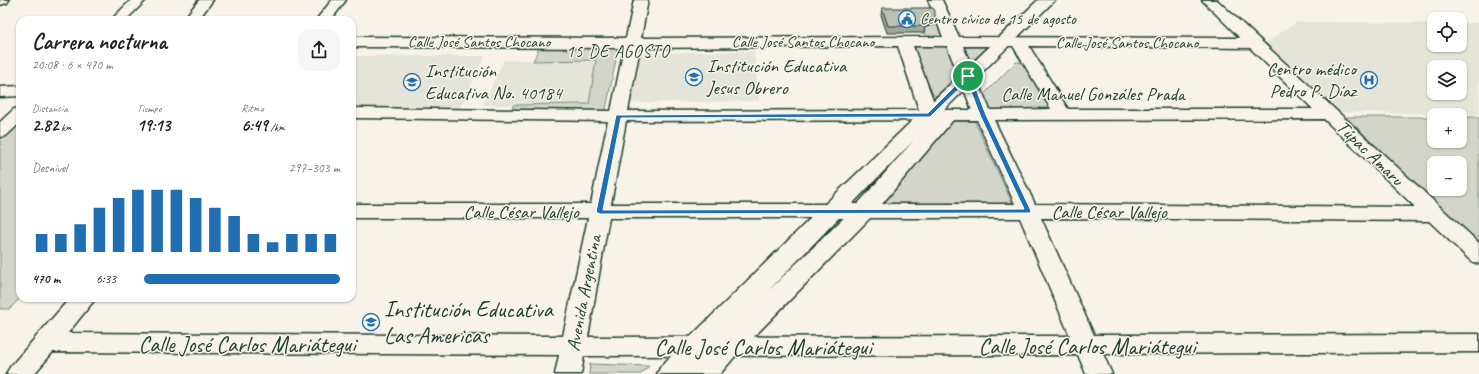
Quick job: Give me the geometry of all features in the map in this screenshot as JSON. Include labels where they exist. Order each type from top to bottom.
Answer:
[{"type":"main road","points":[[1010,43],[1047,0]]},
{"type":"main road","points":[[671,374],[830,212],[939,115],[1010,43],[1062,0]]},
{"type":"main road","points":[[703,374],[727,347],[863,212],[939,115]]},
{"type":"street","points":[[122,16],[139,0]]},
{"type":"street","points":[[193,16],[206,0]]},
{"type":"street","points":[[326,16],[339,0]]},
{"type":"street","name":"Avenida Argentina","points":[[568,374],[641,0]]},
{"type":"street","points":[[935,0],[983,115],[1028,211],[1099,374]]},
{"type":"street","points":[[1212,3],[1230,0]]},
{"type":"street","name":"Túpac Amaru","points":[[1212,3],[1479,256]]},
{"type":"street","points":[[904,41],[939,115]]},
{"type":"street","name":"Calle José Santos Chocano","points":[[356,42],[633,43],[904,41],[952,43],[1255,43]]},
{"type":"street","points":[[1010,43],[1063,115]]},
{"type":"street","points":[[0,92],[16,91]]},
{"type":"street","name":"Calle Manuel Gonzáles Prada","points":[[356,113],[618,116],[1330,114]]},
{"type":"street","points":[[0,132],[16,117]]},
{"type":"street","name":"Calle César Vallejo","points":[[356,211],[1028,211],[1435,214]]},
{"type":"street","points":[[19,374],[81,302]]},
{"type":"street","name":"Calle José Carlos Mariátegui","points":[[46,342],[698,347],[1479,343]]},
{"type":"shaded area","name":"Centro médico Pedro P. Díaz","points":[[1297,22],[1427,23],[1427,52],[1467,52],[1467,23],[1479,23],[1479,114],[1467,114],[1467,108],[1427,108],[1427,113],[1336,112],[1265,43]]},
{"type":"shaded area","points":[[940,24],[950,41],[930,42],[922,28]]},
{"type":"shaded area","points":[[951,46],[964,76],[941,96],[933,95],[913,47]]},
{"type":"shaded area","points":[[615,47],[618,50],[605,114],[510,115],[513,105],[589,104],[596,60],[533,61],[539,48]]},
{"type":"shaded area","points":[[963,47],[990,47],[972,65]]},
{"type":"shaded area","name":"Institución Educativa Jesus Obrero","points":[[754,51],[759,101],[625,103],[635,53]]},
{"type":"shaded area","name":"Institución Educativa No. 40184","points":[[356,56],[485,56],[460,108],[356,108]]},
{"type":"shaded area","points":[[504,60],[596,60],[589,104],[483,105]]},
{"type":"shaded area","points":[[1016,62],[1027,63],[1054,112],[993,112],[983,95]]},
{"type":"shaded area","points":[[1346,117],[1427,117],[1427,148],[1467,148],[1467,117],[1479,117],[1479,245],[1428,196],[1467,196],[1467,156],[1427,156],[1427,195]]},
{"type":"shaded area","points":[[955,119],[974,120],[1013,205],[880,205]]},
{"type":"shaded area","points":[[15,126],[16,302],[10,309],[0,309],[0,140]]},
{"type":"shaded area","points":[[590,364],[649,366],[641,374],[589,374]]},
{"type":"building","points":[[882,8],[933,8],[935,11],[935,17],[923,21],[925,26],[888,26]]},
{"type":"place","name":"Centro cívico de 15 de agosto","points":[[907,19]]},
{"type":"place","name":"Institución Educativa Jesus Obrero","points":[[694,77]]},
{"type":"place","name":"Centro médico Pedro P. Díaz","points":[[1369,80]]},
{"type":"place","name":"Institución Educativa No. 40184","points":[[412,82]]},
{"type":"place","name":"Institución Educativa Las Americas","points":[[371,322]]},
{"type":"district","name":"15 DE AGOSTO","points":[[618,51]]},
{"type":"route","points":[[968,76],[983,115],[1028,211],[600,212],[618,116],[930,115],[968,76]]}]
